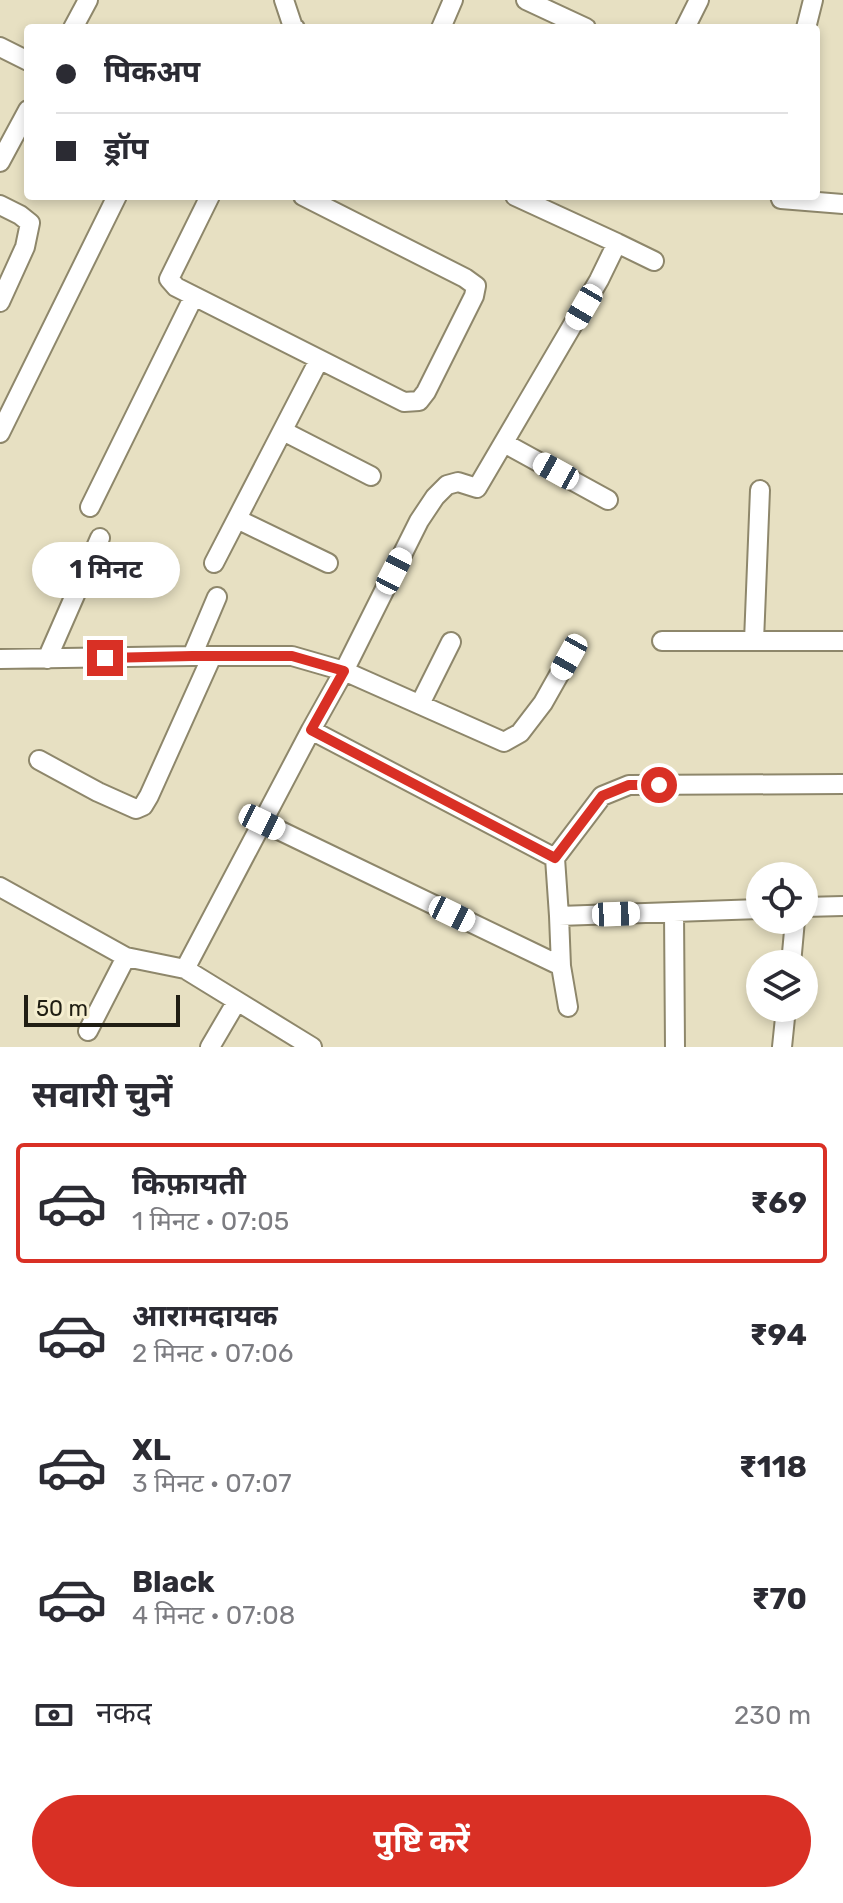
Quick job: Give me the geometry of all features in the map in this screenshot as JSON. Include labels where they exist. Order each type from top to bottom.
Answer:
[{"type":"street","points":[[75,24],[88,0]]},
{"type":"street","points":[[284,0],[292,24]]},
{"type":"street","points":[[443,24],[453,0]]},
{"type":"street","points":[[526,0],[577,24]]},
{"type":"street","points":[[687,24],[699,0]]},
{"type":"street","points":[[807,24],[813,0]]},
{"type":"street","points":[[0,47],[24,59]]},
{"type":"street","points":[[0,162],[24,117]]},
{"type":"street","points":[[0,433],[115,200]]},
{"type":"street","points":[[208,200],[169,279],[176,287],[404,402],[419,401],[474,296],[476,286],[311,200]]},
{"type":"street","points":[[524,200],[654,261]]},
{"type":"street","points":[[793,200],[843,204]]},
{"type":"street","points":[[0,205],[30,223],[25,247],[0,302]]},
{"type":"street","points":[[185,969],[344,671],[419,521],[447,485],[458,482],[477,488],[599,280],[617,243]]},
{"type":"street","points":[[90,507],[194,296]]},
{"type":"street","points":[[214,563],[319,360]]},
{"type":"street","points":[[283,431],[371,476]]},
{"type":"street","points":[[504,443],[608,500]]},
{"type":"street","points":[[754,641],[760,490]]},
{"type":"street","points":[[237,519],[328,563]]},
{"type":"street","points":[[47,659],[100,538]]},
{"type":"street","points":[[192,656],[217,597]]},
{"type":"street","points":[[662,641],[843,641]]},
{"type":"street","points":[[420,704],[451,642]]},
{"type":"street","points":[[39,760],[136,809],[143,806],[212,656]]},
{"type":"street","points":[[0,659],[292,656],[344,671],[504,742],[520,733],[543,703],[569,657]]},
{"type":"street","points":[[311,730],[555,858]]},
{"type":"street","points":[[568,1007],[561,966],[555,858],[602,796],[629,785],[843,784]]},
{"type":"street","points":[[262,822],[561,966]]},
{"type":"street","points":[[0,887],[126,957],[185,969],[312,1047]]},
{"type":"street","points":[[818,907],[843,906]]},
{"type":"street","points":[[559,916],[746,909]]},
{"type":"street","points":[[674,912],[675,1047]]},
{"type":"street","points":[[88,1031],[126,957]]},
{"type":"street","points":[[210,1047],[237,1001]]},
{"type":"street","points":[[782,1047],[785,1022]]},
{"type":"route","points":[[105,658],[292,656],[344,671],[311,730],[555,858],[602,796],[629,785],[659,785]]}]
